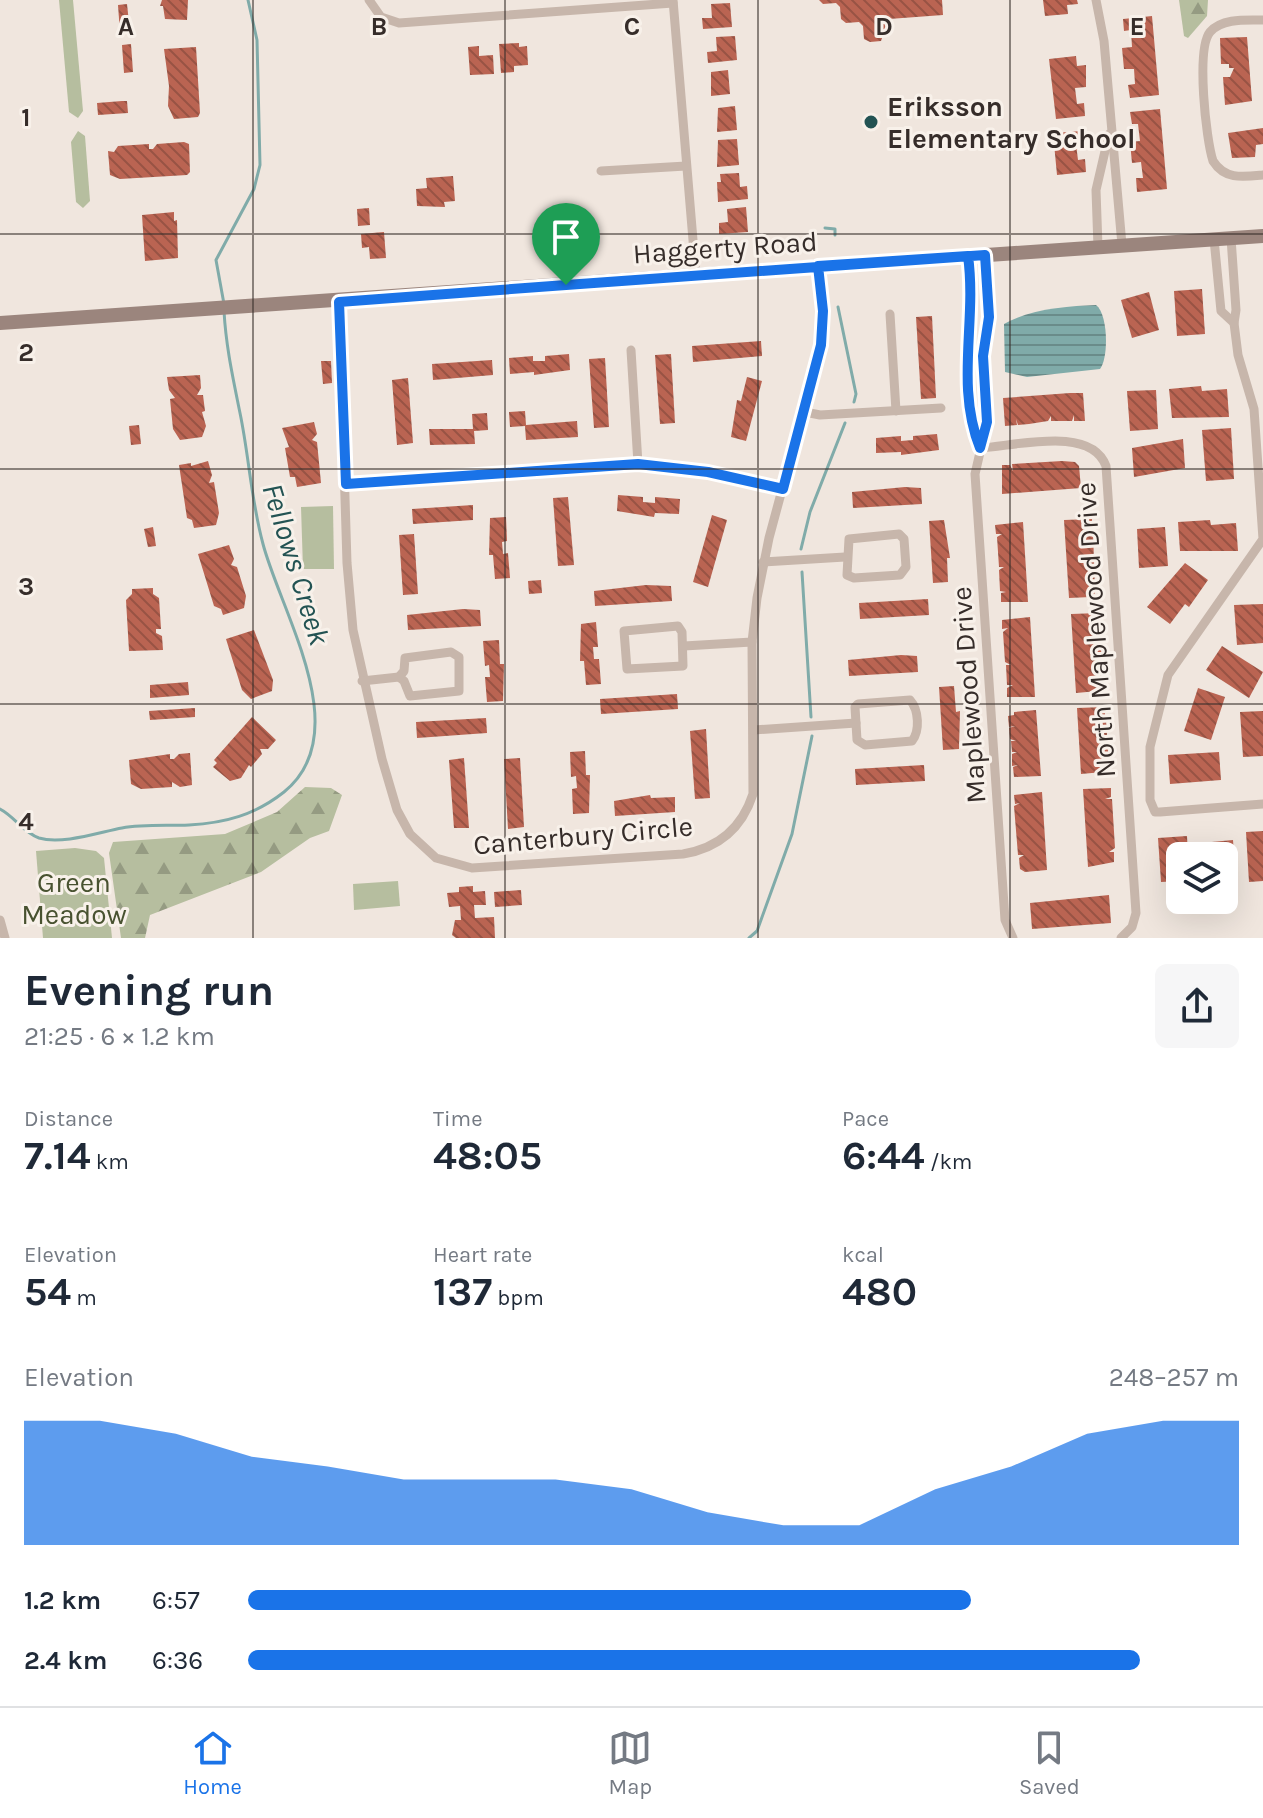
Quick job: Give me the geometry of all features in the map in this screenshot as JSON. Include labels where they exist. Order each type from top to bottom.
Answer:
[{"type":"main road","name":"Haggerty Road","points":[[0,323],[245,309],[1263,236]]},
{"type":"street","points":[[369,0],[376,12],[387,20],[399,23],[673,2],[696,276]]},
{"type":"street","points":[[1096,0],[1104,41],[1122,245]]},
{"type":"street","points":[[1263,20],[1240,20],[1219,25],[1203,45],[1213,161],[1218,169],[1231,176],[1263,175]]},
{"type":"street","points":[[1098,247],[1096,190],[1110,131]]},
{"type":"street","points":[[601,171],[686,166]]},
{"type":"street","points":[[1231,238],[1236,310],[1234,323],[1238,355],[1254,409],[1263,539],[1168,675],[1150,747],[1150,800],[1155,812],[1263,804]]},
{"type":"street","points":[[1214,239],[1221,311],[1234,323]]},
{"type":"street","name":"Maplewood Drive","points":[[985,255],[989,317],[983,356],[987,422],[975,474],[1005,920],[1013,938]]},
{"type":"street","name":"Maplewood Drive","points":[[968,256],[972,302],[965,356],[970,424],[980,448]]},
{"type":"street","name":"Canterbury Circle","points":[[339,302],[349,595],[362,681],[403,822],[425,851],[460,867],[683,854],[714,845],[738,824],[756,784],[752,642],[763,562],[805,412],[823,325],[818,266]]},
{"type":"street","points":[[890,314],[896,411]]},
{"type":"street","points":[[631,350],[638,464]]},
{"type":"street","points":[[805,412],[941,408]]},
{"type":"street","name":"North Maplewood Drive","points":[[980,448],[1075,441],[1096,449],[1106,466],[1136,913],[1132,927],[1121,938]]},
{"type":"street","points":[[346,484],[638,464],[708,472],[783,489]]},
{"type":"street","points":[[899,534],[904,539],[906,567],[900,575],[854,578],[847,575],[845,557],[846,542],[853,536],[899,534]]},
{"type":"street","points":[[763,562],[845,557]]},
{"type":"street","points":[[678,626],[684,646],[684,663],[680,667],[635,671],[625,666],[623,634],[628,629],[678,626]]},
{"type":"street","points":[[684,646],[752,642]]},
{"type":"street","points":[[362,681],[399,677],[410,696],[454,694],[461,688],[459,657],[451,652],[409,655],[399,677]]},
{"type":"street","points":[[910,700],[915,707],[917,733],[912,741],[865,745],[857,740],[856,723],[855,707],[858,704],[910,700]]},
{"type":"street","points":[[754,730],[856,723]]},
{"type":"street","points":[[0,920],[5,938]]},
{"type":"green space","points":[[59,0],[73,0],[83,111],[78,118],[69,112]]},
{"type":"green space","points":[[1179,0],[1208,0],[1207,16],[1188,38],[1184,36]]},
{"type":"green space","points":[[78,131],[85,136],[90,201],[83,208],[76,202],[71,142]]},
{"type":"green space","points":[[333,506],[334,569],[303,569],[301,507]]},
{"type":"green space","points":[[305,787],[331,788],[342,795],[329,831],[310,838],[261,872],[150,915],[145,938],[121,938],[109,853],[113,842],[225,834],[277,812]]},
{"type":"green space","name":"Green Meadow","points":[[75,848],[96,851],[104,858],[112,938],[43,938],[36,851]]},
{"type":"green space","points":[[398,881],[400,906],[354,910],[353,884]]},
{"type":"water","points":[[1096,305],[1103,317],[1106,336],[1105,355],[1100,369],[1027,377],[1005,372],[1004,324],[1061,307]]},
{"type":"building","points":[[162,0],[188,0],[187,20],[165,19],[163,6],[160,6]]},
{"type":"building","name":"Eriksson Elementary School","points":[[819,0],[942,0],[943,15],[889,19],[881,41],[870,42],[864,39],[863,26],[859,22],[846,23],[841,19],[840,7],[836,3],[823,4]]},
{"type":"building","points":[[1043,0],[1077,0],[1078,4],[1067,5],[1068,14],[1045,16]]},
{"type":"building","points":[[730,3],[732,27],[703,29],[702,18],[712,18],[711,4]]},
{"type":"building","points":[[127,4],[130,32],[120,33],[118,5]]},
{"type":"building","points":[[1152,16],[1159,95],[1130,98],[1128,85],[1135,84],[1134,69],[1124,69],[1122,48],[1132,47],[1131,30],[1124,31],[1123,19]]},
{"type":"building","points":[[735,36],[737,60],[708,63],[707,52],[717,51],[716,37]]},
{"type":"building","points":[[1247,37],[1252,101],[1225,105],[1223,77],[1230,77],[1234,68],[1221,64],[1220,38]]},
{"type":"building","points":[[519,43],[519,47],[527,46],[528,65],[514,66],[514,72],[501,73],[499,44]]},
{"type":"building","points":[[131,44],[133,72],[124,73],[122,45]]},
{"type":"building","points":[[479,46],[479,56],[493,55],[494,74],[470,75],[468,47]]},
{"type":"building","points":[[196,47],[200,113],[198,117],[174,119],[168,106],[164,49]]},
{"type":"building","points":[[1076,56],[1077,66],[1086,65],[1086,87],[1075,88],[1077,104],[1084,103],[1085,116],[1056,119],[1049,59]]},
{"type":"building","points":[[728,70],[730,94],[711,96],[711,72]]},
{"type":"building","points":[[127,101],[128,113],[98,115],[97,103]]},
{"type":"building","points":[[735,106],[737,130],[717,132],[718,108]]},
{"type":"building","points":[[1160,109],[1167,189],[1137,192],[1136,178],[1143,178],[1141,162],[1132,163],[1130,142],[1140,141],[1138,124],[1132,124],[1130,112]]},
{"type":"building","points":[[1263,128],[1263,144],[1256,145],[1255,157],[1232,158],[1228,133]]},
{"type":"building","points":[[1082,131],[1083,143],[1076,144],[1078,160],[1085,159],[1086,172],[1057,175],[1053,133]]},
{"type":"building","points":[[737,139],[739,165],[717,167],[718,140]]},
{"type":"building","points":[[149,144],[149,149],[153,149],[157,144],[189,144],[190,172],[187,175],[120,179],[110,175],[108,151],[114,152],[118,146]]},
{"type":"building","points":[[739,173],[740,187],[747,186],[748,199],[718,202],[717,182],[721,182],[720,174]]},
{"type":"building","points":[[453,176],[455,201],[444,202],[445,207],[417,206],[416,189],[427,188],[426,178]]},
{"type":"building","points":[[746,207],[748,232],[719,234],[719,223],[728,222],[727,209]]},
{"type":"building","points":[[369,208],[370,225],[358,226],[357,209]]},
{"type":"building","points":[[174,212],[178,258],[145,261],[142,215]]},
{"type":"building","points":[[384,232],[386,258],[370,259],[369,247],[362,248],[361,234]]},
{"type":"building","points":[[1202,289],[1205,334],[1177,336],[1174,291]]},
{"type":"building","points":[[1149,292],[1159,330],[1132,338],[1121,300]]},
{"type":"building","points":[[932,316],[936,398],[921,399],[916,317]]},
{"type":"building","points":[[761,341],[762,356],[693,362],[692,346]]},
{"type":"building","points":[[569,354],[570,370],[534,375],[534,372],[510,374],[509,358],[533,356],[533,361],[545,361],[545,356]]},
{"type":"building","points":[[671,354],[675,423],[660,424],[655,355]]},
{"type":"building","points":[[605,358],[609,427],[594,428],[589,359]]},
{"type":"building","points":[[492,360],[493,375],[433,380],[432,364]]},
{"type":"building","points":[[321,361],[331,361],[332,383],[323,384]]},
{"type":"building","points":[[200,375],[201,388],[197,395],[203,395],[205,411],[202,412],[206,426],[202,437],[180,440],[173,429],[170,399],[175,398],[169,390],[167,377]]},
{"type":"building","points":[[747,377],[762,381],[746,441],[731,437],[737,400],[741,401]]},
{"type":"building","points":[[408,378],[413,443],[397,445],[392,380]]},
{"type":"building","points":[[1201,386],[1202,391],[1227,389],[1229,417],[1172,418],[1169,389]]},
{"type":"building","points":[[1156,390],[1158,429],[1130,431],[1127,391]]},
{"type":"building","points":[[1083,393],[1085,421],[1074,421],[1074,415],[1072,421],[1051,421],[1051,416],[1048,421],[1018,425],[1016,419],[1017,425],[1005,426],[1003,398]]},
{"type":"building","points":[[525,411],[526,425],[577,421],[578,437],[526,440],[525,426],[510,427],[509,412]]},
{"type":"building","points":[[487,413],[488,430],[474,431],[475,444],[430,445],[429,429],[473,429],[472,414]]},
{"type":"building","points":[[314,422],[317,434],[312,440],[317,442],[321,483],[297,487],[295,477],[290,477],[285,448],[289,447],[282,428]]},
{"type":"building","points":[[139,425],[141,444],[131,445],[129,426]]},
{"type":"building","points":[[1231,428],[1234,479],[1206,481],[1202,430]]},
{"type":"building","points":[[937,434],[939,450],[901,455],[901,452],[876,453],[876,438],[901,436],[901,441],[913,440],[913,436]]},
{"type":"building","points":[[1183,439],[1185,468],[1134,477],[1132,448]]},
{"type":"building","points":[[208,461],[212,475],[209,483],[214,482],[219,513],[216,525],[194,528],[192,520],[187,518],[179,465],[191,463],[191,466]]},
{"type":"building","points":[[1075,462],[1079,466],[1081,488],[1002,494],[1002,465],[1010,465],[1013,471],[1012,464]]},
{"type":"building","points":[[921,488],[922,504],[853,508],[852,492]]},
{"type":"building","points":[[618,495],[643,497],[643,502],[655,503],[655,497],[680,499],[679,514],[655,513],[654,517],[617,511]]},
{"type":"building","points":[[568,497],[574,565],[558,566],[553,498]]},
{"type":"building","points":[[473,505],[473,520],[413,524],[412,509]]},
{"type":"building","points":[[712,515],[727,520],[708,587],[693,582]]},
{"type":"building","points":[[506,517],[507,541],[502,542],[503,554],[508,553],[510,578],[495,579],[493,555],[489,555],[490,518]]},
{"type":"building","points":[[1092,519],[1092,528],[1087,531],[1093,530],[1095,593],[1091,597],[1069,598],[1064,520]]},
{"type":"building","points":[[944,520],[950,558],[947,558],[948,582],[933,583],[929,521]]},
{"type":"building","points":[[1210,520],[1211,525],[1236,523],[1238,551],[1180,551],[1178,522]]},
{"type":"building","points":[[1023,522],[1028,602],[1001,602],[1001,593],[1006,592],[1000,591],[999,570],[1004,567],[999,567],[997,537],[1002,534],[996,534],[995,525]]},
{"type":"building","points":[[153,527],[156,546],[148,547],[144,529]]},
{"type":"building","points":[[1165,527],[1168,566],[1139,568],[1137,529]]},
{"type":"building","points":[[414,534],[418,594],[403,595],[399,535]]},
{"type":"building","points":[[229,545],[234,559],[231,565],[237,567],[246,596],[244,608],[223,615],[221,609],[214,606],[198,554]]},
{"type":"building","points":[[1185,563],[1208,580],[1189,607],[1185,604],[1170,624],[1147,607]]},
{"type":"building","points":[[541,580],[542,593],[529,594],[528,581]]},
{"type":"building","points":[[646,585],[671,586],[672,601],[595,606],[594,591]]},
{"type":"building","points":[[153,588],[153,594],[159,598],[161,629],[156,629],[156,633],[162,636],[163,650],[129,651],[126,600],[132,589]]},
{"type":"building","points":[[928,599],[929,615],[860,619],[859,603]]},
{"type":"building","points":[[1263,604],[1263,643],[1237,645],[1234,605]]},
{"type":"building","points":[[480,610],[481,626],[408,630],[407,615]]},
{"type":"building","points":[[1099,613],[1099,622],[1094,625],[1100,624],[1103,688],[1076,693],[1071,614]]},
{"type":"building","points":[[1030,617],[1035,697],[1007,697],[1007,688],[1013,685],[1007,685],[1006,665],[1011,665],[1005,662],[1003,632],[1008,628],[1002,629],[1002,620]]},
{"type":"building","points":[[596,622],[598,647],[593,647],[594,659],[599,659],[601,684],[586,685],[584,661],[580,661],[581,624]]},
{"type":"building","points":[[254,630],[273,680],[272,691],[251,699],[242,690],[226,639]]},
{"type":"building","points":[[499,640],[500,664],[504,664],[503,701],[487,702],[485,677],[490,677],[489,665],[485,666],[483,641]]},
{"type":"building","points":[[1222,646],[1263,672],[1249,698],[1206,670]]},
{"type":"building","points":[[917,656],[918,672],[849,676],[848,660]]},
{"type":"building","points":[[188,682],[189,695],[150,698],[150,685]]},
{"type":"building","points":[[954,686],[956,712],[960,711],[959,749],[943,750],[939,687]]},
{"type":"building","points":[[1198,688],[1225,697],[1211,740],[1184,731]]},
{"type":"building","points":[[677,694],[678,709],[601,714],[600,699]]},
{"type":"building","points":[[1105,707],[1105,716],[1099,718],[1106,718],[1109,768],[1103,768],[1103,772],[1081,774],[1077,708]]},
{"type":"building","points":[[195,708],[195,717],[150,720],[149,711]]},
{"type":"building","points":[[1036,710],[1041,776],[1014,777],[1013,767],[1018,765],[1012,766],[1012,754],[1017,752],[1012,752],[1011,741],[1016,741],[1010,739],[1009,728],[1015,726],[1009,727],[1008,716],[1014,715],[1014,712]]},
{"type":"building","points":[[1263,711],[1263,756],[1243,757],[1240,712]]},
{"type":"building","points":[[252,717],[276,740],[268,749],[260,749],[262,754],[251,767],[249,765],[241,778],[230,781],[213,767],[217,763],[214,760]]},
{"type":"building","points":[[486,718],[487,733],[417,738],[416,722]]},
{"type":"building","points":[[706,729],[710,798],[695,799],[690,731]]},
{"type":"building","points":[[585,751],[586,775],[590,775],[589,813],[573,814],[572,789],[577,788],[576,776],[571,777],[570,752]]},
{"type":"building","points":[[1219,752],[1221,780],[1170,784],[1168,755]]},
{"type":"building","points":[[190,753],[192,785],[180,787],[172,782],[172,787],[141,789],[131,784],[129,760],[170,754],[170,759],[174,759],[179,754]]},
{"type":"building","points":[[464,758],[469,828],[454,828],[449,760]]},
{"type":"building","points":[[520,758],[524,827],[508,829],[504,759]]},
{"type":"building","points":[[924,765],[925,781],[856,785],[855,769]]},
{"type":"building","points":[[1111,788],[1111,797],[1105,799],[1112,799],[1115,848],[1109,852],[1114,852],[1114,862],[1088,867],[1083,789]]},
{"type":"building","points":[[1042,792],[1047,870],[1025,872],[1020,869],[1019,858],[1024,855],[1018,855],[1014,806],[1020,803],[1015,804],[1014,795]]},
{"type":"building","points":[[650,795],[651,798],[675,797],[675,812],[615,816],[614,801]]},
{"type":"building","points":[[1263,831],[1263,881],[1249,882],[1246,832]]},
{"type":"building","points":[[1187,836],[1187,842],[1166,842],[1166,882],[1161,882],[1158,838]]},
{"type":"building","points":[[473,886],[473,892],[485,891],[486,905],[474,905],[475,918],[494,917],[495,938],[456,938],[452,935],[455,920],[461,920],[460,906],[449,907],[447,893],[459,892],[459,887]]},
{"type":"building","points":[[521,890],[522,905],[495,907],[494,892]]},
{"type":"building","points":[[1109,895],[1111,923],[1032,929],[1030,903]]},
{"type":"waterway","name":"Fellows Creek","points":[[224,304],[216,260],[254,189],[260,165],[257,40],[248,0]]},
{"type":"waterway","points":[[825,228],[835,229],[835,235]]},
{"type":"waterway","points":[[838,307],[856,394],[854,402]]},
{"type":"waterway","name":"Fellows Creek","points":[[0,809],[34,836],[48,840],[70,839],[130,827],[215,822],[251,812],[273,800],[305,767],[314,738],[314,706],[308,672],[259,528],[224,311]]},
{"type":"waterway","points":[[801,549],[810,512],[845,423]]},
{"type":"waterway","points":[[802,572],[811,717]]},
{"type":"waterway","points":[[749,938],[757,931],[792,834],[812,736]]},
{"type":"place","name":"Eriksson Elementary School","points":[[871,122]]},
{"type":"route","points":[[566,285],[339,302],[346,484],[638,464],[708,472],[783,489],[821,345],[823,311],[818,266],[968,256],[972,289],[972,315],[965,356],[970,424],[980,448],[987,422],[983,356],[989,317],[985,255],[818,266],[566,285]]}]
